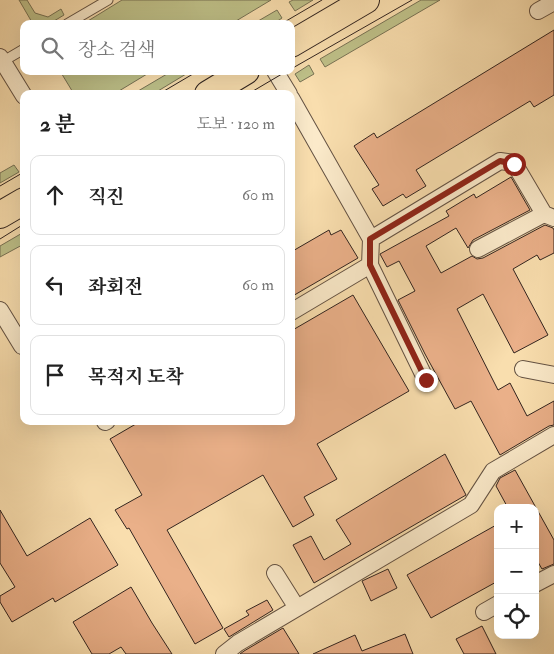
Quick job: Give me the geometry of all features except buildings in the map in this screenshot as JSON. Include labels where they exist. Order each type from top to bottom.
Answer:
[{"type":"main road","points":[[295,42],[366,0]]},
{"type":"main road","points":[[215,90],[239,75]]},
{"type":"main road","points":[[0,215],[20,203]]},
{"type":"street","points":[[538,11],[554,2]]},
{"type":"street","points":[[1,60],[20,90]]},
{"type":"street","points":[[277,75],[287,90]]},
{"type":"street","points":[[295,105],[370,239],[370,265],[426,380]]},
{"type":"street","points":[[370,239],[500,161],[514,164],[549,216],[478,249]]},
{"type":"street","points":[[295,310],[370,265]]},
{"type":"street","points":[[0,310],[20,343]]},
{"type":"street","points":[[523,369],[554,375]]},
{"type":"street","points":[[224,654],[238,643],[471,505],[492,471],[554,435]]},
{"type":"street","points":[[275,573],[297,608]]},
{"type":"street","points":[[539,582],[554,574]]},
{"type":"lane","points":[[74,20],[108,0]]},
{"type":"lane","points":[[1,60],[20,51]]},
{"type":"green space","points":[[19,0],[27,0],[35,13],[48,17],[61,9],[64,15],[56,20],[31,20]]},
{"type":"green space","points":[[122,0],[271,0],[238,20],[90,20]]},
{"type":"green space","points":[[293,0],[313,0],[295,11],[289,2]]},
{"type":"green space","points":[[421,0],[440,0],[325,67],[320,59]]},
{"type":"green space","points":[[277,10],[282,18],[279,20],[260,20]]},
{"type":"green space","points":[[309,65],[314,74],[300,82],[295,74]]},
{"type":"green space","points":[[62,75],[145,75],[121,90],[72,90]]},
{"type":"green space","points":[[165,75],[184,75],[160,90],[140,90]]},
{"type":"green space","points":[[14,165],[19,172],[0,183],[0,173]]},
{"type":"green space","points":[[20,234],[20,246],[0,257],[0,246]]},
{"type":"tram line","points":[[288,20],[322,0]]},
{"type":"tram line","points":[[295,67],[412,0]]},
{"type":"tram line","points":[[166,90],[191,75]]},
{"type":"tram line","points":[[255,90],[280,75]]},
{"type":"tram line","points":[[0,186],[20,174]]},
{"type":"tram line","points":[[0,239],[20,226]]},
{"type":"route","points":[[426,380],[370,265],[370,239],[500,161],[514,164]]}]
